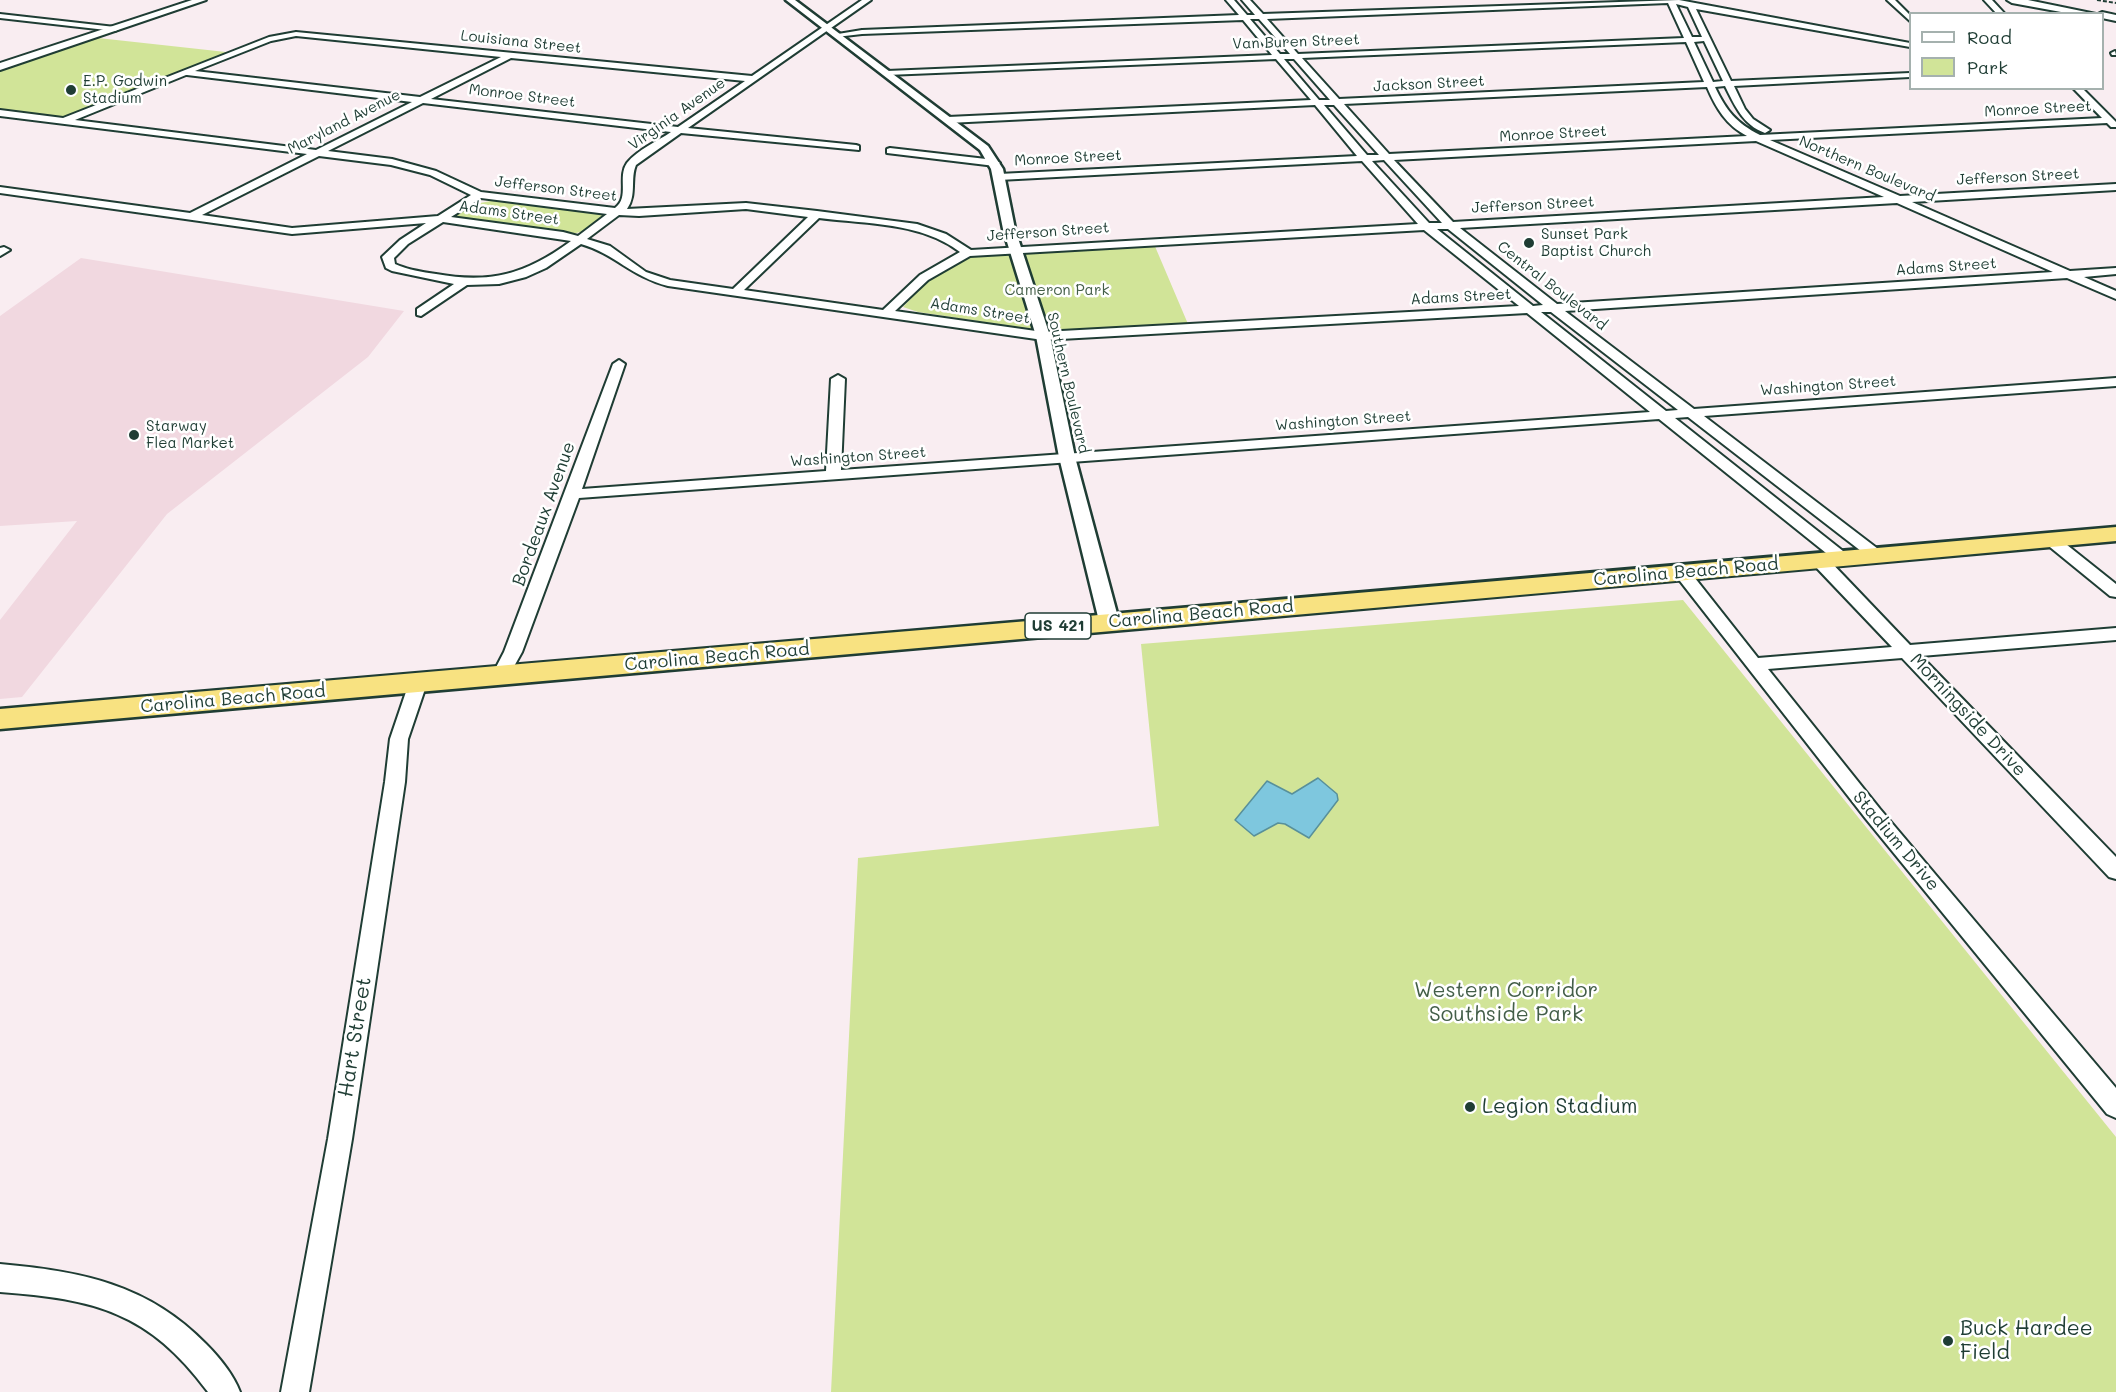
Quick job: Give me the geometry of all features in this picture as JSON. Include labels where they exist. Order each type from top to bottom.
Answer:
[{"type":"highway","name":"Carolina Beach Road","points":[[0,720],[1109,621],[1466,593],[2116,534]]},
{"type":"main road","points":[[0,61],[185,0]]},
{"type":"main road","points":[[0,67],[201,0]]},
{"type":"main road","points":[[2012,0],[2080,12]]},
{"type":"street","name":"Southern Boulevard","points":[[790,0],[984,148],[995,163],[1014,248],[1043,336],[1067,457],[1109,621]]},
{"type":"street","name":"Virginia Avenue","points":[[479,195],[404,242],[388,256],[390,266],[405,273],[463,283],[490,282],[517,277],[536,270],[624,206],[629,198],[627,170],[632,163],[754,79],[832,32],[842,18],[867,0]]},
{"type":"street","name":"Central Boulevard","points":[[1230,0],[1364,158],[1427,227],[1660,414],[1830,559]]},
{"type":"street","name":"Central Boulevard","points":[[1246,0],[1385,156],[1450,225],[1554,308],[1876,555]]},
{"type":"street","points":[[832,32],[1671,0],[1691,6],[1909,45]]},
{"type":"street","name":"Northern Boulevard","points":[[1671,0],[1709,85],[1728,119],[1760,139],[1897,199],[2071,269],[2116,295]]},
{"type":"street","points":[[1891,0],[1908,26],[1894,42]]},
{"type":"street","points":[[1988,0],[2000,12]]},
{"type":"street","name":"Northern Boulevard","points":[[1691,6],[1705,39],[1744,115],[1757,126],[2022,242]]},
{"type":"street","points":[[0,16],[115,29]]},
{"type":"street","points":[[813,17],[842,18]]},
{"type":"street","name":"Louisiana Street","points":[[185,73],[286,35],[304,34],[754,79]]},
{"type":"street","name":"Van Buren Street","points":[[887,73],[1705,39]]},
{"type":"street","name":"Maryland Avenue","points":[[191,217],[510,55]]},
{"type":"street","points":[[64,121],[185,73]]},
{"type":"street","name":"Monroe Street","points":[[185,73],[856,148]]},
{"type":"street","name":"Jackson Street","points":[[948,120],[1909,75]]},
{"type":"street","points":[[2079,90],[2116,128]]},
{"type":"street","name":"Jefferson Street","points":[[0,113],[415,166],[479,195],[616,212],[639,213],[746,206],[913,226],[954,241],[968,253],[1014,248],[1427,227],[2116,186]]},
{"type":"street","name":"Monroe Street","points":[[999,177],[2108,120]]},
{"type":"street","name":"Monroe Street","points":[[890,151],[995,163]]},
{"type":"street","name":"Adams Street","points":[[0,190],[292,231],[441,219],[522,229],[580,240],[606,248],[642,274],[668,283],[888,312],[1043,336],[1554,308],[2071,269],[2095,273],[2116,271]]},
{"type":"street","points":[[736,292],[817,214]]},
{"type":"street","points":[[888,312],[928,273],[944,262],[968,253]]},
{"type":"street","points":[[2095,273],[2116,282]]},
{"type":"street","points":[[421,312],[463,283]]},
{"type":"street","name":"Bordeaux Avenue","points":[[501,675],[513,652],[573,494],[619,364]]},
{"type":"street","points":[[833,476],[838,378]]},
{"type":"street","name":"Washington Street","points":[[573,494],[2116,382]]},
{"type":"street","points":[[2051,540],[2116,592]]},
{"type":"street","name":"Morningside Drive","points":[[1830,559],[1907,651],[2116,871]]},
{"type":"street","name":"Stadium Drive","points":[[1681,572],[1873,814],[2116,1106]]},
{"type":"street","points":[[1753,664],[2116,634]]},
{"type":"street","name":"Hart Street","points":[[295,1392],[340,1139],[395,782],[399,739],[418,683]]},
{"type":"street","points":[[0,1278],[69,1284],[137,1307],[165,1323],[188,1342],[207,1363],[226,1392]]},
{"type":"shaded area","name":"Starway Flea Market","points":[[81,258],[404,311],[368,357],[167,514],[22,697],[0,699],[0,620],[77,521],[0,526],[0,316]]},
{"type":"green space","name":"E.P. Godwin Stadium","points":[[89,37],[235,53],[64,121],[0,113],[0,67]]},
{"type":"green space","points":[[496,200],[599,213],[605,218],[589,230],[572,234],[458,220],[455,215],[470,205]]},
{"type":"green space","name":"Cameron Park","points":[[1154,244],[1188,324],[1050,332],[918,312],[903,307],[936,272],[976,254]]},
{"type":"green space","name":"Western Corridor Southside Park","points":[[1683,600],[2116,1137],[2116,1392],[831,1392],[858,858],[1159,826],[1141,644]]},
{"type":"water","points":[[1318,778],[1337,794],[1338,800],[1309,838],[1285,824],[1278,823],[1254,836],[1235,820],[1267,781],[1292,794]]},
{"type":"railway","points":[[2097,0],[2116,3]]},
{"type":"place","name":"E.P. Godwin Stadium","points":[[71,90]]},
{"type":"place","name":"Sunset Park Baptist Church","points":[[1529,243]]},
{"type":"place","name":"Starway Flea Market","points":[[134,435]]},
{"type":"place","name":"Legion Stadium","points":[[1470,1107]]},
{"type":"place","name":"Buck Hardee Field","points":[[1948,1341]]}]
